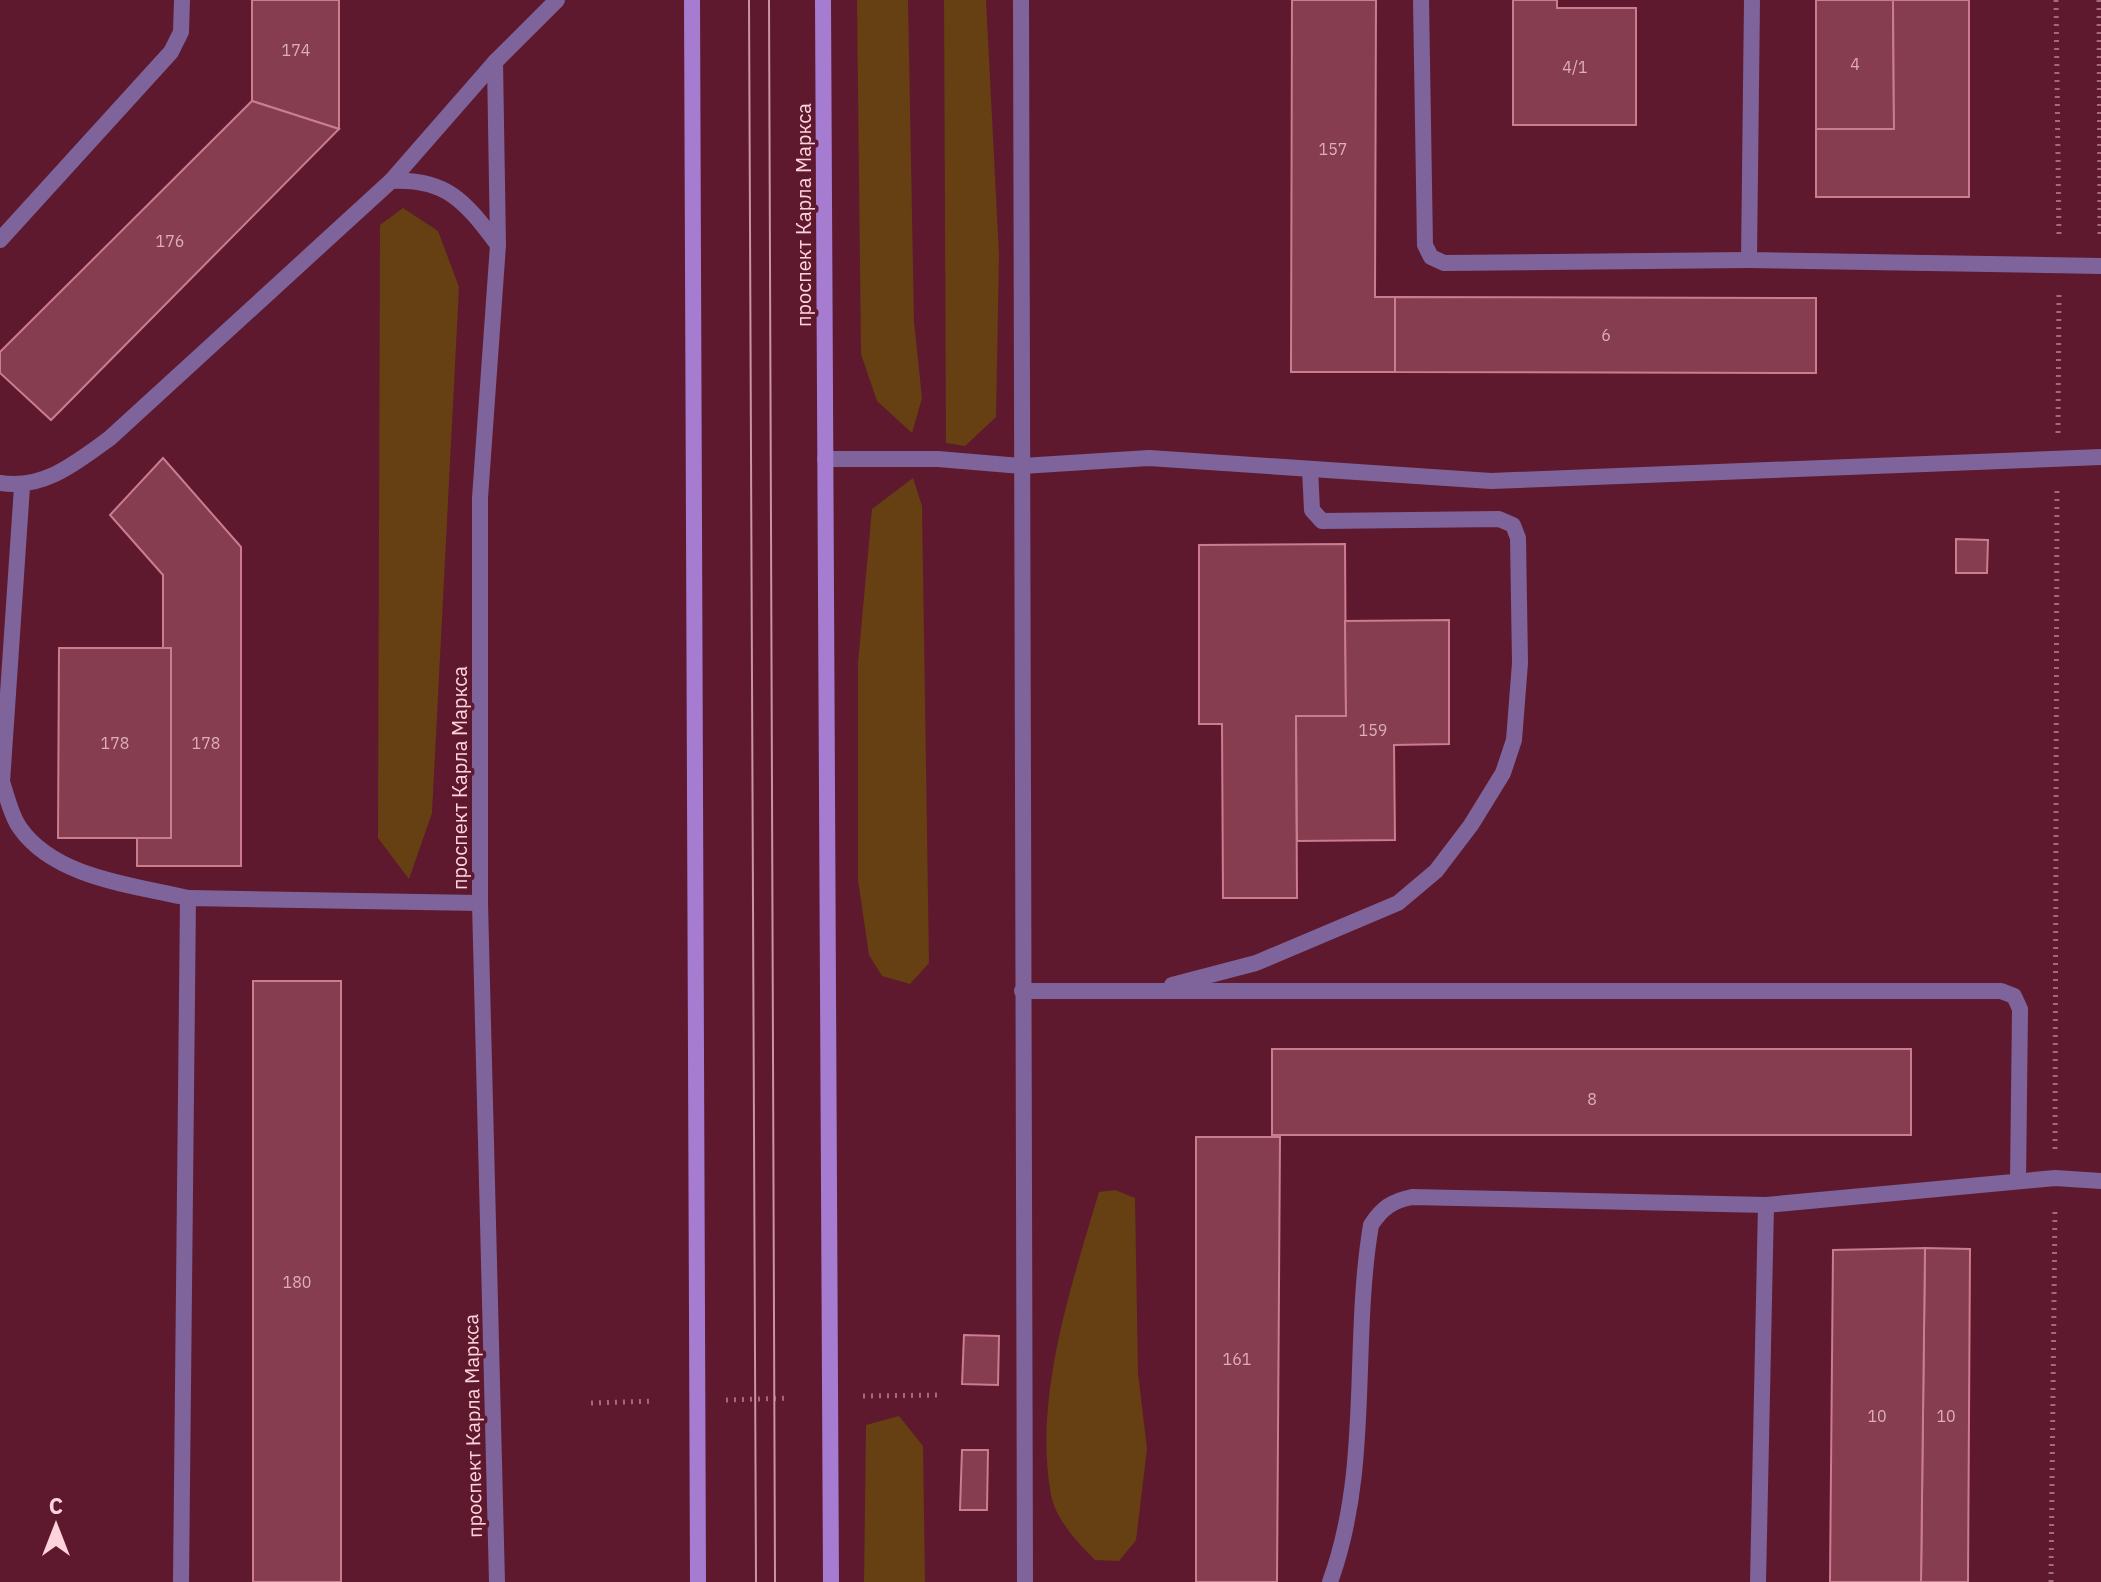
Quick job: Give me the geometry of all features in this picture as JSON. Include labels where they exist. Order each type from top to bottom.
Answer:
[{"type":"main road","points":[[692,0],[698,1582]]},
{"type":"main road","name":"проспект Карла Маркса","points":[[823,0],[831,1582]]},
{"type":"street","points":[[0,240],[171,52],[181,32],[182,0]]},
{"type":"street","points":[[0,483],[22,487],[69,469],[110,438],[391,181],[495,62],[557,0]]},
{"type":"street","points":[[1021,0],[1025,1582]]},
{"type":"street","points":[[1421,0],[1425,245],[1431,257],[1444,263],[1749,260],[2100,266]]},
{"type":"street","points":[[1749,260],[1752,0]]},
{"type":"street","name":"проспект Карла Маркса","points":[[495,62],[498,245],[480,498],[480,903],[497,1582]]},
{"type":"street","points":[[391,181],[414,180],[450,190],[474,213],[498,245]]},
{"type":"street","points":[[825,459],[938,459],[1022,466],[1149,458],[1491,481],[2101,457]]},
{"type":"street","points":[[1147,991],[1256,963],[1398,903],[1436,871],[1471,825],[1503,773],[1510,751],[1520,663],[1518,538],[1513,525],[1499,519],[1322,521],[1312,510],[1310,469]]},
{"type":"street","points":[[22,487],[1,782],[19,828],[52,860],[104,878],[188,898],[480,903]]},
{"type":"street","points":[[181,1582],[188,898]]},
{"type":"street","points":[[1022,991],[2008,992],[2020,1009],[2018,1181]]},
{"type":"street","points":[[1330,1582],[1343,1546],[1354,1493],[1368,1242],[1371,1225],[1381,1210],[1395,1201],[1412,1197],[1766,1205],[2055,1178],[2101,1181]]},
{"type":"street","points":[[1758,1582],[1766,1205]]},
{"type":"path","points":[[2051,1582],[2059,267],[2056,0]]},
{"type":"path","points":[[2099,0],[2100,266]]},
{"type":"path","points":[[863,1396],[940,1395]]},
{"type":"path","points":[[726,1400],[790,1398]]},
{"type":"path","points":[[591,1403],[654,1401]]},
{"type":"shaded area","points":[[857,0],[908,0],[914,322],[922,398],[912,433],[877,401],[861,354]]},
{"type":"shaded area","points":[[944,0],[986,0],[999,255],[996,417],[965,446],[946,443]]},
{"type":"shaded area","points":[[403,208],[438,231],[459,287],[432,813],[409,879],[378,838],[380,225]]},
{"type":"shaded area","points":[[913,478],[922,506],[929,963],[910,984],[882,976],[869,955],[858,880],[858,663],[872,509]]},
{"type":"shaded area","points":[[1115,1190],[1135,1198],[1138,1373],[1147,1449],[1136,1540],[1119,1561],[1095,1560],[1068,1530],[1051,1495],[1047,1458],[1051,1380],[1067,1302],[1099,1192]]},
{"type":"shaded area","points":[[899,1416],[923,1446],[925,1582],[864,1582],[866,1425]]},
{"type":"building","points":[[252,0],[339,0],[339,129],[252,101]]},
{"type":"building","points":[[1292,0],[1376,0],[1375,297],[1395,297],[1395,372],[1291,372]]},
{"type":"building","points":[[1513,0],[1557,0],[1557,8],[1636,8],[1636,125],[1513,125]]},
{"type":"building","points":[[1816,0],[1893,0],[1894,129],[1816,129]]},
{"type":"building","points":[[1893,0],[1969,0],[1969,197],[1816,197],[1816,129],[1894,129]]},
{"type":"building","points":[[252,101],[339,129],[51,420],[0,373],[0,352]]},
{"type":"building","points":[[1395,297],[1816,298],[1816,373],[1395,372]]},
{"type":"building","points":[[163,458],[241,547],[241,866],[137,866],[137,838],[171,838],[171,648],[163,648],[163,575],[110,515]]},
{"type":"building","points":[[1956,539],[1988,540],[1987,573],[1956,573]]},
{"type":"building","points":[[1345,544],[1346,716],[1296,716],[1297,898],[1223,898],[1222,724],[1199,724],[1199,545]]},
{"type":"building","points":[[1449,620],[1449,744],[1394,745],[1395,840],[1297,841],[1296,716],[1346,716],[1345,621]]},
{"type":"building","points":[[59,648],[171,648],[171,838],[58,838]]},
{"type":"building","points":[[253,981],[341,981],[341,1582],[253,1582]]},
{"type":"building","points":[[1272,1049],[1911,1049],[1911,1135],[1272,1135]]},
{"type":"building","points":[[1196,1137],[1280,1137],[1277,1582],[1196,1582]]},
{"type":"building","points":[[1925,1248],[1970,1249],[1968,1582],[1921,1582]]},
{"type":"building","points":[[1925,1248],[1921,1582],[1830,1582],[1833,1250]]},
{"type":"building","points":[[964,1335],[999,1336],[998,1385],[962,1384]]},
{"type":"building","points":[[962,1450],[988,1450],[987,1510],[960,1510]]},
{"type":"tram line","points":[[749,0],[756,1582]]},
{"type":"tram line","points":[[769,0],[775,1582]]}]
